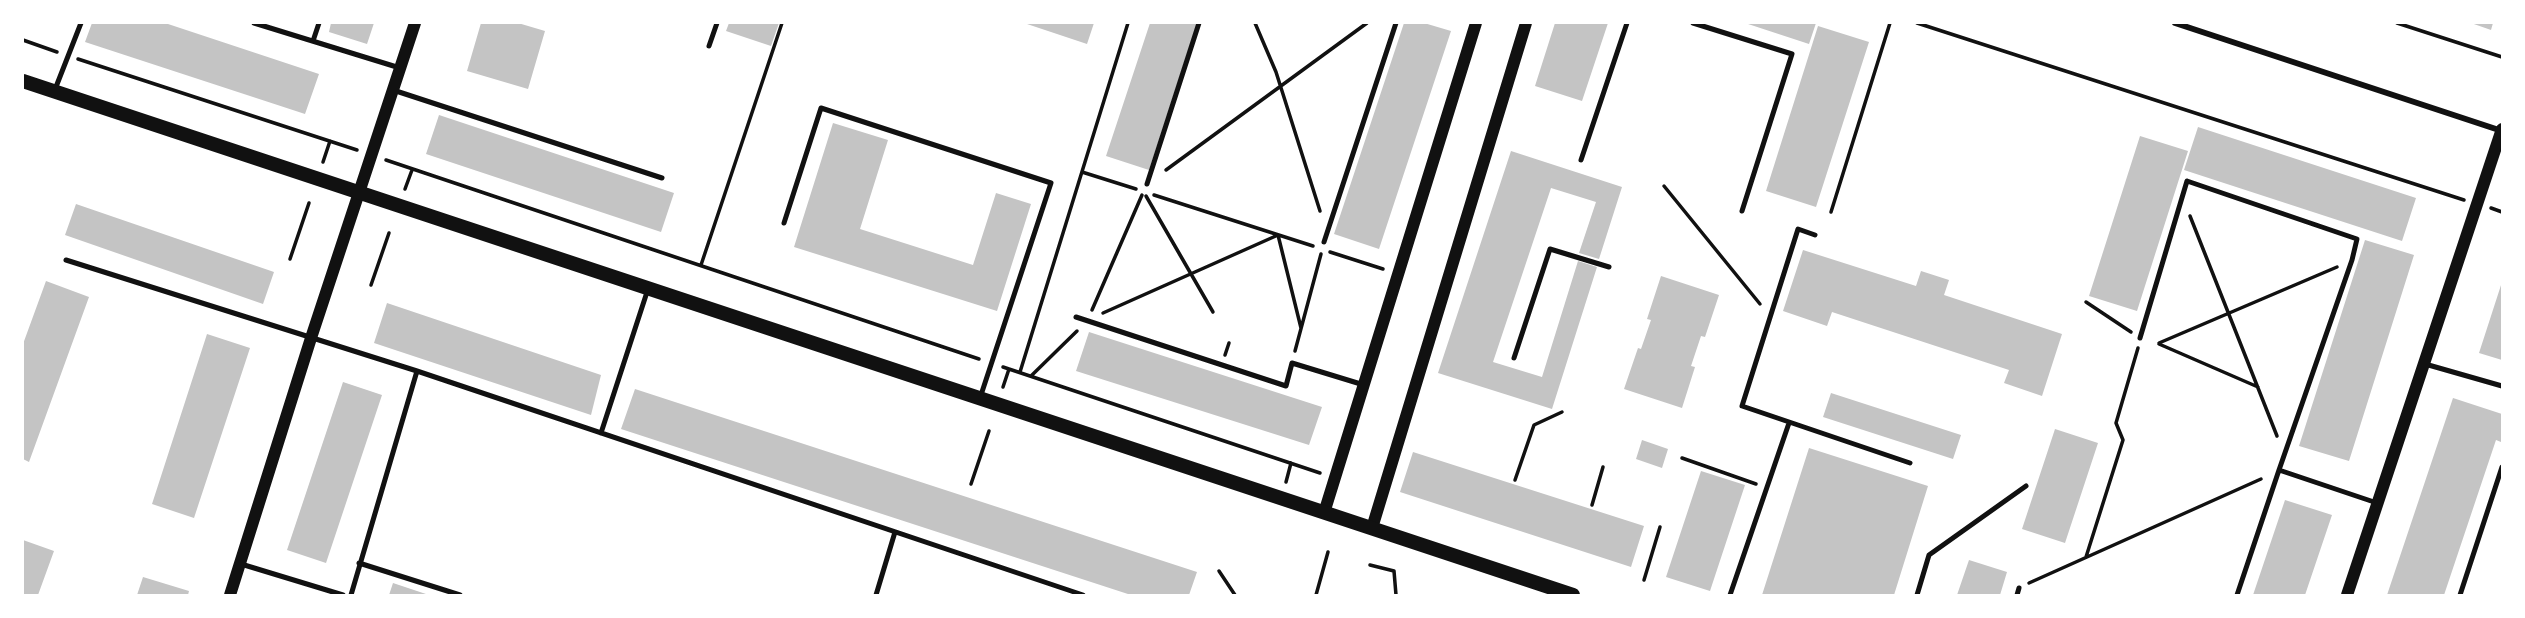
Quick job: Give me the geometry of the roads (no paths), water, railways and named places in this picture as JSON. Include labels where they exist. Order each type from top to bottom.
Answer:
[{"type":"main road","points":[[23,81],[1573,595]]},
{"type":"street","points":[[230,595],[415,23]]},
{"type":"street","points":[[1324,513],[1476,23]]},
{"type":"street","points":[[1372,528],[1526,23]]},
{"type":"street","points":[[2175,23],[2502,130],[2347,595]]},
{"type":"lane","points":[[54,92],[81,23]]},
{"type":"lane","points":[[254,23],[400,68]]},
{"type":"lane","points":[[313,41],[319,23]]},
{"type":"lane","points":[[709,46],[717,23]]},
{"type":"lane","points":[[1147,184],[1199,23]]},
{"type":"lane","points":[[1324,242],[1396,23]]},
{"type":"lane","points":[[1581,160],[1627,23]]},
{"type":"lane","points":[[1693,23],[1792,54],[1742,211]]},
{"type":"lane","points":[[393,90],[662,178]]},
{"type":"lane","points":[[784,223],[821,108],[1051,183],[980,400]]},
{"type":"lane","points":[[2140,338],[2187,181],[2357,239],[2237,595]]},
{"type":"lane","points":[[1815,235],[1798,229],[1742,406],[1910,463]]},
{"type":"lane","points":[[1514,358],[1549,249],[1609,267]]},
{"type":"lane","points":[[66,261],[417,371],[1083,595]]},
{"type":"lane","points":[[601,433],[648,288]]},
{"type":"lane","points":[[1076,317],[1286,386],[1292,363],[1364,385]]},
{"type":"lane","points":[[2425,364],[2502,386]]},
{"type":"lane","points":[[351,595],[417,371]]},
{"type":"lane","points":[[1730,595],[1789,423]]},
{"type":"lane","points":[[2460,595],[2502,467]]},
{"type":"lane","points":[[2279,471],[2378,503]]},
{"type":"lane","points":[[1917,595],[1929,555],[2026,486]]},
{"type":"lane","points":[[876,595],[895,532]]},
{"type":"lane","points":[[359,563],[460,595]]},
{"type":"lane","points":[[241,564],[343,595]]},
{"type":"lane","points":[[2017,595],[2019,588]]}]
